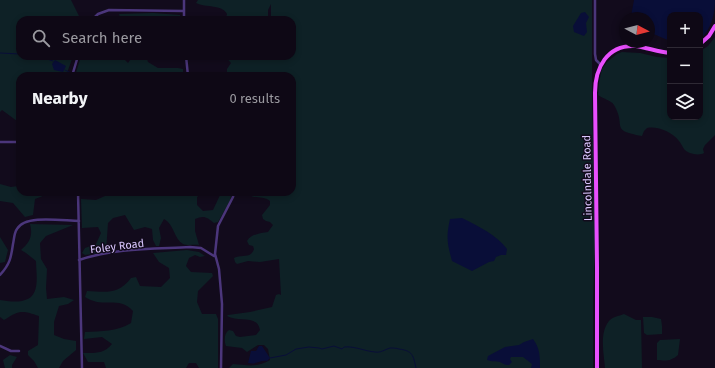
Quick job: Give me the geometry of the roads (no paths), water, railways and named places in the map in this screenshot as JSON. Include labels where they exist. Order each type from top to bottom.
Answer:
[{"type":"main road","points":[[703,41],[709,36],[715,26]]},
{"type":"main road","points":[[601,65],[609,55],[625,47],[639,47],[667,52]]},
{"type":"main road","name":"Lincolndale Road","points":[[597,368],[595,93],[597,76],[601,65]]},
{"type":"street","points":[[184,0],[184,16]]},
{"type":"street","points":[[595,0],[595,54],[596,60],[601,65]]},
{"type":"street","points":[[96,16],[109,10],[184,11]]},
{"type":"street","points":[[73,72],[77,60]]},
{"type":"street","points":[[186,60],[188,72]]},
{"type":"street","points":[[0,142],[16,142]]},
{"type":"street","points":[[78,196],[79,260]]},
{"type":"street","points":[[222,368],[222,304],[219,269],[215,257],[218,226],[234,196]]},
{"type":"street","points":[[0,275],[7,267],[10,260],[17,229],[22,223],[31,219],[79,221]]},
{"type":"street","name":"Foley Road","points":[[82,368],[79,260],[90,256],[110,253],[190,247],[201,248],[215,257]]},
{"type":"street","points":[[0,346],[11,351],[19,351]]},
{"type":"waterway","points":[[0,53],[16,54]]},
{"type":"waterway","points":[[65,70],[69,72]]},
{"type":"waterway","points":[[270,358],[286,355],[296,349],[309,347],[322,349],[334,346],[342,349],[344,347],[348,347],[377,352],[394,348],[410,352],[416,368]]}]
